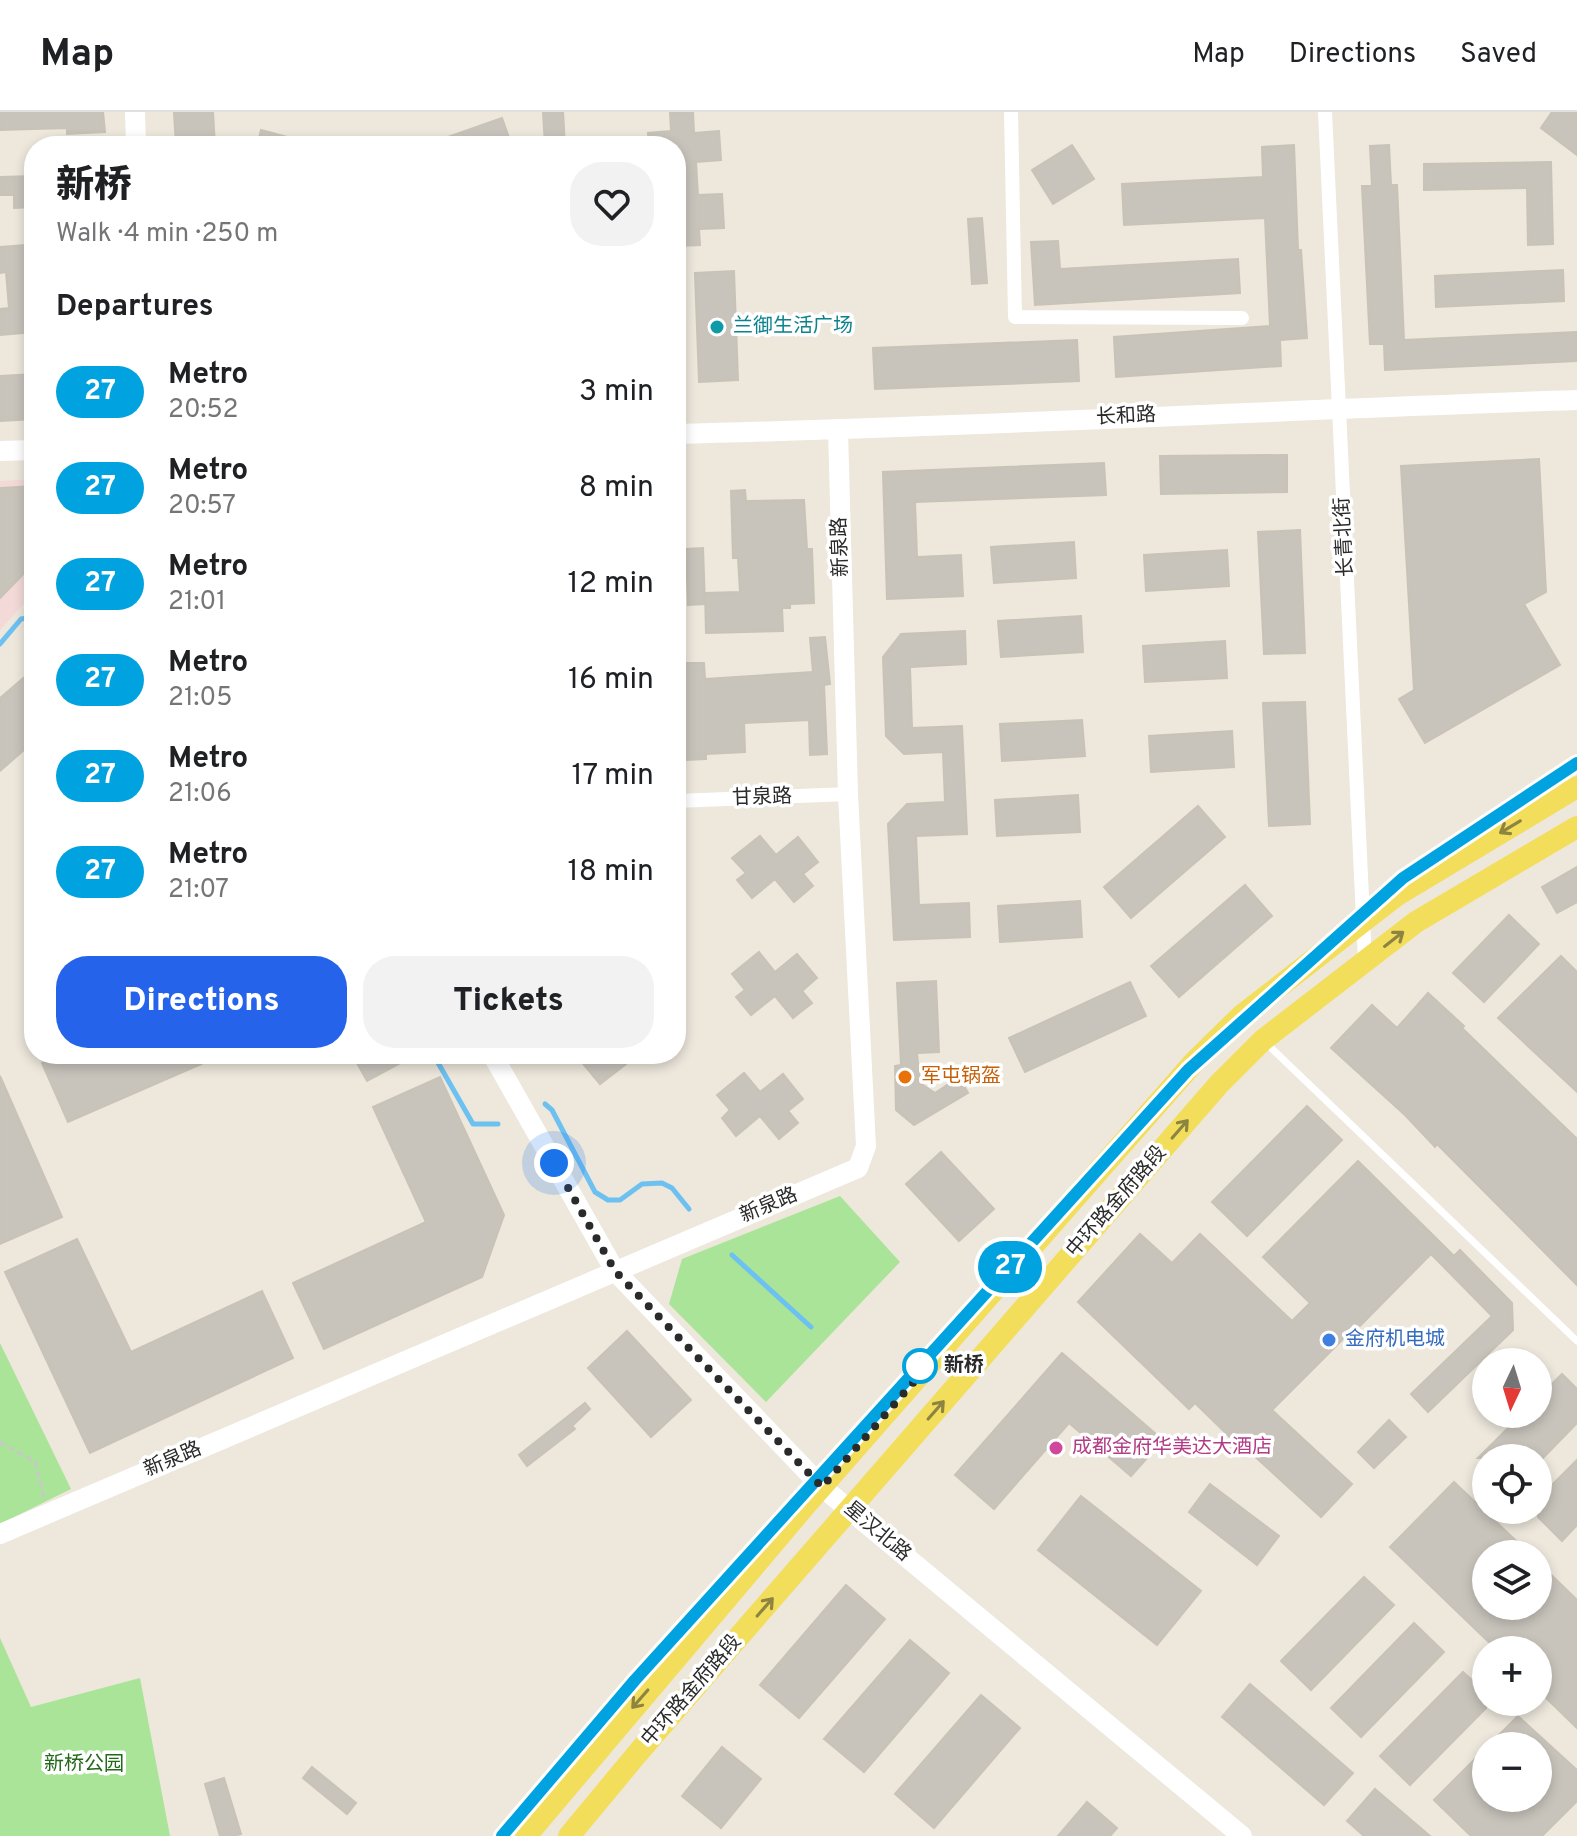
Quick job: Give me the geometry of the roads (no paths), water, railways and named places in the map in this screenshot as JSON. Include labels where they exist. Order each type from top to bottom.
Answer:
[{"type":"main road","name":"中环路金府路段","points":[[526,1836],[822,1487],[1195,1061],[1241,1016],[1397,895],[1577,787]]},
{"type":"main road","name":"中环路金府路段","points":[[569,1836],[1219,1084],[1263,1040],[1416,922],[1577,827]]},
{"type":"street","points":[[135,112],[136,136]]},
{"type":"street","points":[[1011,112],[1015,317],[1242,318]]},
{"type":"street","name":"长青北街","points":[[1325,112],[1365,961]]},
{"type":"street","name":"长和路","points":[[686,434],[1577,400]]},
{"type":"street","name":"新泉路","points":[[0,1534],[858,1168],[866,1146],[848,794],[838,430]]},
{"type":"street","points":[[0,451],[24,450]]},
{"type":"street","name":"甘泉路","points":[[686,801],[848,794]]},
{"type":"street","name":"星汉北路","points":[[498,1064],[615,1271],[822,1487],[1242,1836]]},
{"type":"lane","points":[[1263,1040],[1577,1341]]},
{"type":"waterway","points":[[0,644],[24,619]]},
{"type":"waterway","points":[[439,1064],[473,1124],[498,1124]]},
{"type":"waterway","points":[[545,1104],[552,1110],[595,1192],[608,1200],[620,1200],[642,1184],[662,1183],[672,1188],[689,1209]]},
{"type":"waterway","points":[[732,1255],[811,1327]]},
{"type":"metro line","name":"27","points":[[502,1836],[635,1680],[1188,1070],[1403,878],[1577,763]]},
{"type":"place","name":"兰御生活广场","points":[[717,327]]},
{"type":"place","name":"军屯锅盔","points":[[905,1077]]},
{"type":"place","name":"金府机电城","points":[[1329,1340]]},
{"type":"place","name":"新桥","points":[[920,1366]]},
{"type":"place","name":"成都金府华美达大酒店","points":[[1056,1448]]},
{"type":"park label","name":"新桥公园","points":[[84,1765]]}]
